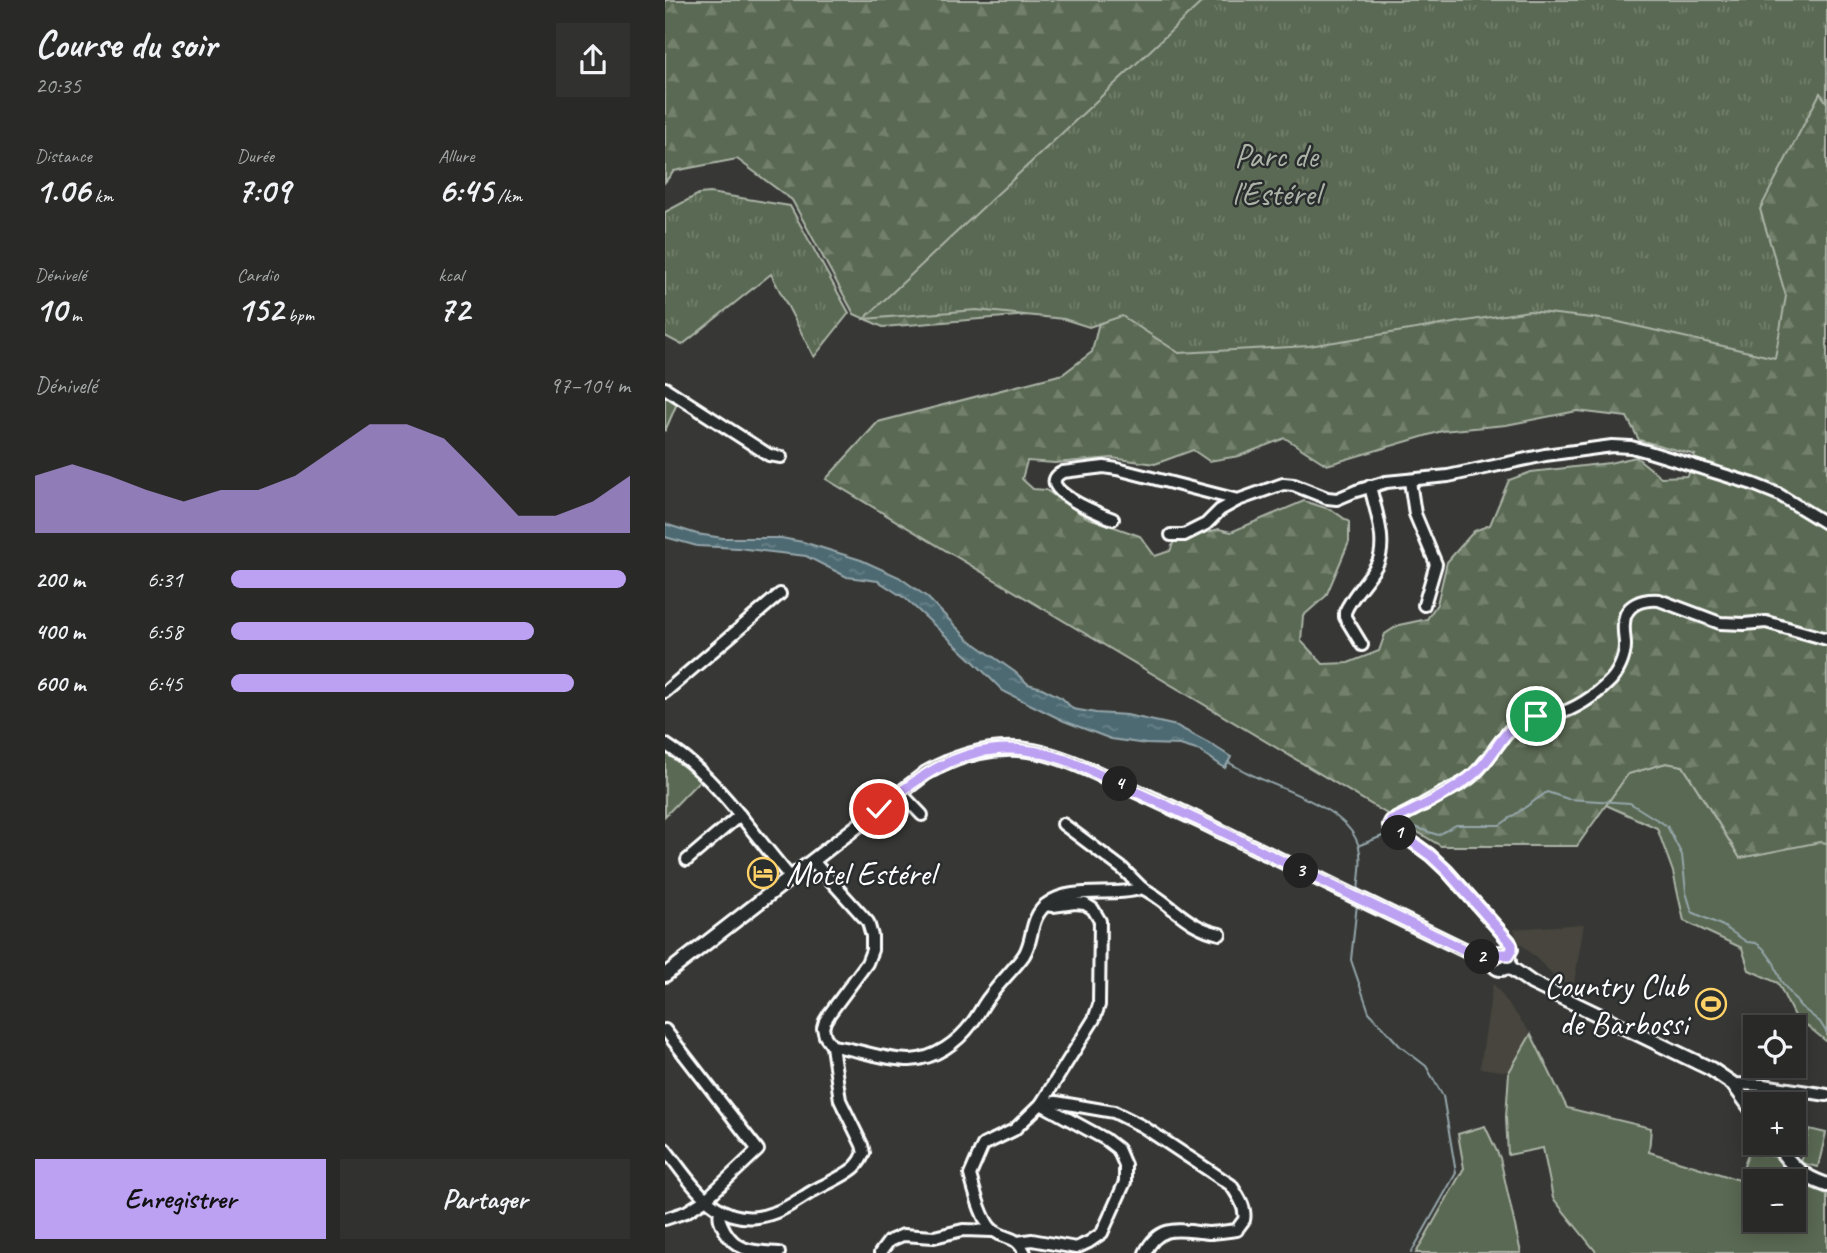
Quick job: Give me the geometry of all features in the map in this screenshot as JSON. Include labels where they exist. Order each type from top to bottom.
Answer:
[{"type":"main road","points":[[665,975],[926,773],[957,758],[995,749],[1032,751],[1088,769],[1473,954],[1494,959],[1502,953],[1532,983],[1711,1069],[1733,1084],[1743,1098]]},
{"type":"main road","points":[[1784,1155],[1796,1170],[1827,1185]]},
{"type":"street","points":[[665,388],[769,455],[781,457]]},
{"type":"street","points":[[1171,535],[1184,535],[1206,524],[1220,510],[1238,500],[1283,484],[1336,499],[1386,482],[1448,476],[1545,455],[1594,448],[1631,447],[1753,484],[1778,494],[1827,524]]},
{"type":"street","points":[[1113,519],[1078,503],[1057,488],[1054,480],[1057,474],[1104,467],[1238,500]]},
{"type":"street","points":[[1410,481],[1415,514],[1436,564],[1424,605]]},
{"type":"street","points":[[1362,645],[1345,617],[1345,612],[1382,554],[1382,541],[1370,486]]},
{"type":"street","points":[[665,692],[780,594]]},
{"type":"street","points":[[1508,961],[1512,949],[1509,941],[1447,871],[1389,825],[1391,821],[1469,779],[1482,767],[1505,735],[1524,718],[1556,715],[1603,688],[1612,680],[1622,663],[1625,614],[1631,606],[1639,602],[1659,600],[1720,623],[1766,622],[1827,639]]},
{"type":"street","points":[[665,744],[691,762],[740,815],[791,878]]},
{"type":"street","points":[[900,792],[922,816]]},
{"type":"street","points":[[687,860],[740,815]]},
{"type":"street","points":[[1063,824],[1181,917],[1207,932],[1220,934]]},
{"type":"street","points":[[665,1149],[705,1200],[720,1210],[752,1217],[775,1212],[855,1167],[864,1153],[840,1100],[832,1046],[823,1028],[825,1021],[867,963],[873,936],[868,922],[813,860]]},
{"type":"street","points":[[832,1046],[911,1060],[931,1056],[945,1049],[960,1038],[972,1024],[989,997],[1024,955],[1030,943],[1033,925],[1045,905],[1062,896],[1142,888]]},
{"type":"street","points":[[993,1231],[980,1209],[970,1175],[983,1145],[1014,1130],[1041,1104],[1094,1019],[1098,1005],[1100,921],[1093,909],[1084,904],[1045,905]]},
{"type":"street","points":[[665,1030],[758,1150],[705,1200],[686,1212],[665,1219]]},
{"type":"street","points":[[1733,1084],[1763,1085],[1827,1094]]},
{"type":"street","points":[[1041,1104],[1055,1102],[1114,1112],[1142,1126],[1231,1185],[1243,1208],[1244,1220],[1237,1230],[1212,1233],[1170,1229],[1150,1243],[1145,1253]]},
{"type":"street","points":[[880,1253],[889,1241],[903,1235],[935,1237],[963,1230],[993,1231],[1018,1242],[1032,1240],[1076,1248],[1102,1233],[1125,1182],[1125,1165],[1118,1149],[1041,1104]]},
{"type":"street","points":[[720,1210],[718,1219],[729,1240],[735,1245],[743,1250],[779,1253]]},
{"type":"street","points":[[1018,1242],[1025,1253]]},
{"type":"shaded area","points":[[1584,924],[1574,983],[1561,982],[1517,940],[1514,929]]},
{"type":"shaded area","points":[[1493,983],[1531,1034],[1509,1072],[1480,1068]]},
{"type":"green space","points":[[665,0],[1827,0],[1827,843],[1820,842],[1740,858],[1683,766],[1666,763],[1628,774],[1577,846],[1441,846],[826,479],[878,422],[1063,374],[1092,352],[1102,309],[883,327],[854,314],[792,200],[737,159],[674,171],[665,182]],"holes":[[[1577,411],[1627,417],[1639,440],[1695,455],[1688,476],[1661,477],[1636,457],[1609,463],[1531,472],[1509,480],[1490,525],[1474,531],[1447,562],[1437,604],[1427,619],[1399,625],[1385,634],[1379,651],[1348,663],[1323,664],[1301,641],[1303,616],[1326,596],[1349,542],[1349,522],[1332,510],[1304,501],[1231,532],[1219,529],[1174,541],[1170,551],[1155,556],[1140,536],[1086,517],[1046,490],[1033,489],[1022,479],[1027,461],[1055,463],[1112,458],[1155,464],[1193,450],[1209,461],[1239,456],[1285,438],[1327,465],[1442,431],[1506,425]]]},
{"type":"green space","name":"Parc de l'Estérel","points":[[1204,0],[1827,0],[1827,103],[1820,93],[1760,209],[1786,296],[1775,358],[1610,320],[1529,311],[1309,346],[1179,353],[1122,316],[1089,327],[1064,319],[976,310],[864,319]]},
{"type":"green space","points":[[710,193],[790,206],[849,313],[814,357],[771,274],[682,345],[665,336],[665,212],[699,194]]},
{"type":"green space","points":[[665,392],[678,401],[665,431]]},
{"type":"green space","points":[[665,752],[700,780],[665,816]]},
{"type":"green space","points":[[1666,763],[1683,766],[1740,858],[1827,839],[1827,1042],[1806,1025],[1806,1015],[1793,1014],[1778,983],[1749,970],[1742,948],[1684,921],[1673,872],[1657,828],[1606,805],[1628,774]]},
{"type":"green space","points":[[1531,1034],[1567,1108],[1651,1128],[1649,1152],[1739,1180],[1748,1155],[1777,1157],[1788,1169],[1743,1169],[1743,1232],[1806,1232],[1806,1186],[1827,1194],[1827,1253],[1597,1253],[1553,1198],[1543,1148],[1508,1155],[1506,1117],[1509,1072]]},
{"type":"green space","points":[[1485,1126],[1500,1158],[1521,1253],[1416,1253],[1464,1168],[1458,1134]]},
{"type":"green space","points":[[1809,1129],[1826,1133],[1818,1167],[1801,1163],[1803,1155],[1806,1155]]},
{"type":"water","points":[[665,524],[697,534],[723,538],[781,538],[803,542],[861,560],[899,577],[927,597],[968,639],[1028,684],[1062,698],[1073,709],[1127,715],[1177,726],[1231,757],[1225,768],[1200,751],[1180,745],[1111,739],[1064,721],[1003,691],[906,599],[878,581],[847,577],[806,556],[697,546],[665,537]]},
{"type":"waterway","points":[[1228,762],[1312,802],[1341,820],[1358,844],[1358,892]]},
{"type":"waterway","points":[[1403,828],[1408,825],[1438,835],[1456,825],[1500,825],[1547,792],[1568,799],[1630,803],[1667,826],[1682,855],[1686,892],[1692,912],[1763,948],[1774,963],[1781,981],[1800,1006],[1820,1022],[1827,1033]]},
{"type":"waterway","points":[[1360,845],[1385,835]]},
{"type":"waterway","points":[[1357,904],[1351,960],[1369,1012],[1400,1046],[1426,1066],[1443,1096],[1456,1173],[1411,1253]]},
{"type":"place","name":"Motel Estérel","points":[[763,873]]},
{"type":"place","name":"Country Club de Barbossi","points":[[1711,1004]]},
{"type":"route","points":[[879,809],[926,773],[957,758],[995,749],[1049,754],[1181,812],[1473,954],[1494,959],[1498,954],[1508,956],[1511,953],[1512,945],[1509,941],[1447,871],[1389,825],[1391,821],[1469,779],[1482,767],[1515,725],[1524,718],[1536,716]]}]
